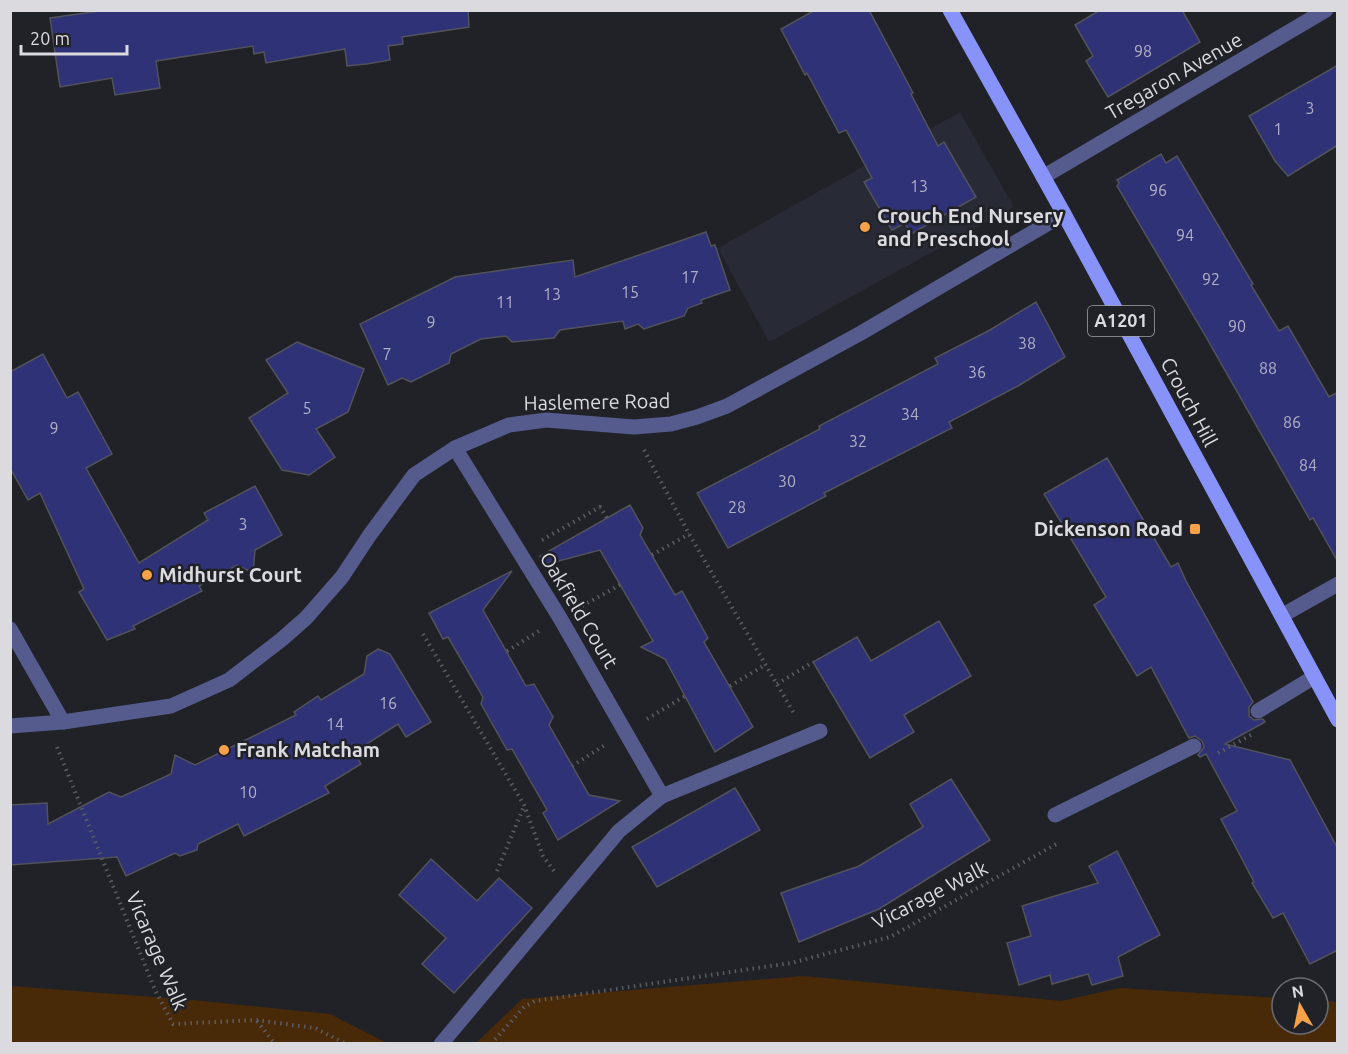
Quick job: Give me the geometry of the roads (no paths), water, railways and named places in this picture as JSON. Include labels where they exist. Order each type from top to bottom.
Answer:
[{"type":"main road","name":"Crouch Hill","points":[[950,10],[1064,214],[1338,720]]},
{"type":"street","name":"Tregaron Avenue","points":[[1043,177],[1326,10]]},
{"type":"street","name":"Haslemere Road","points":[[10,726],[55,723],[171,706],[229,680],[306,618],[342,577],[414,475],[455,448],[509,426],[546,420],[634,427],[671,424],[727,406],[861,333],[1064,214]]},
{"type":"street","name":"Oakfield Court","points":[[455,448],[560,618],[662,796]]},
{"type":"street","points":[[1282,615],[1338,584]]},
{"type":"street","points":[[10,628],[55,723]]},
{"type":"street","points":[[1258,711],[1314,677]]},
{"type":"street","points":[[441,1044],[619,831],[662,796],[814,733]]},
{"type":"street","points":[[1055,815],[1194,746]]},
{"type":"place","name":"Crouch End Nursery and Preschool","points":[[865,227]]},
{"type":"place","name":"Dickenson Road","points":[[1195,529]]},
{"type":"place","name":"Midhurst Court","points":[[147,575]]},
{"type":"place","name":"Frank Matcham","points":[[224,750]]}]
